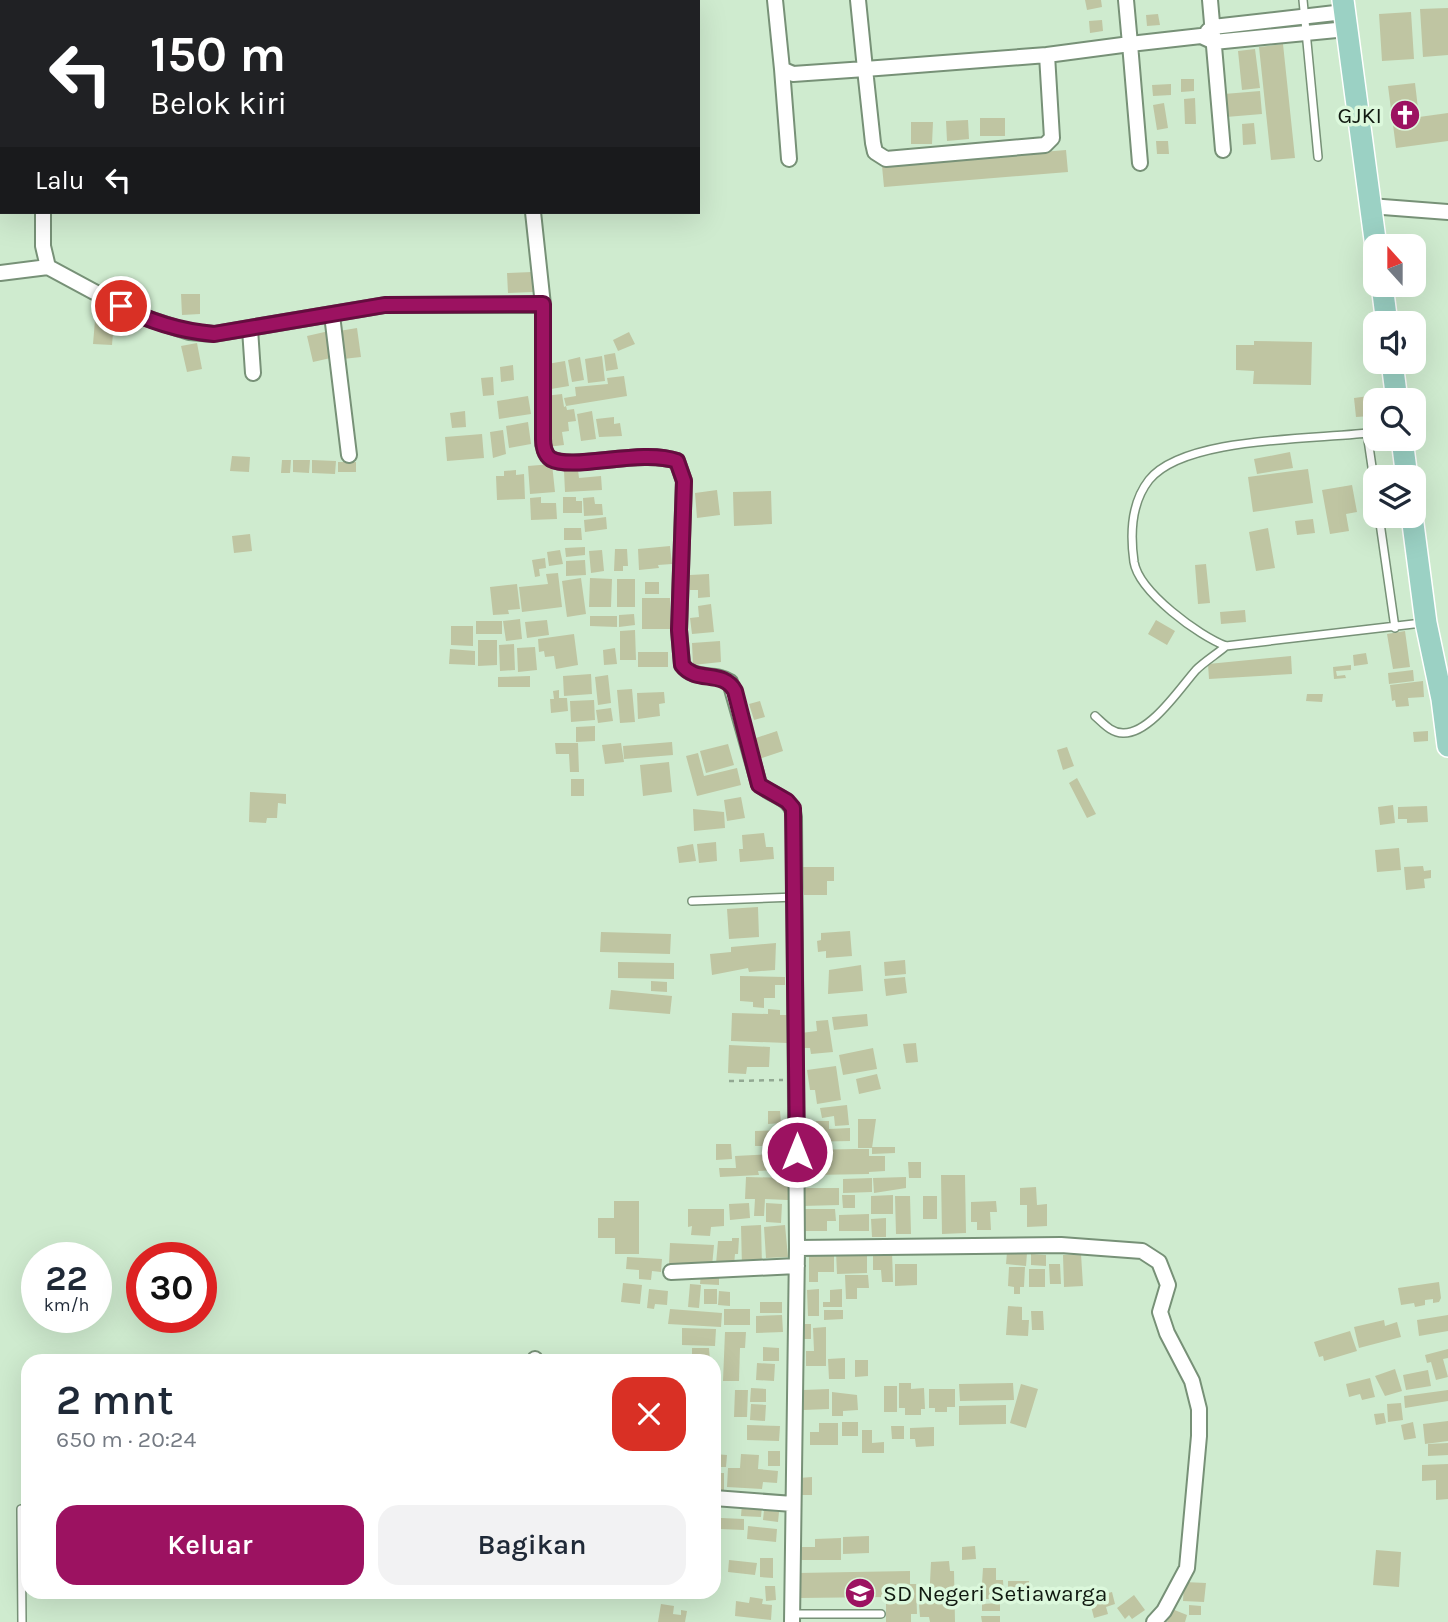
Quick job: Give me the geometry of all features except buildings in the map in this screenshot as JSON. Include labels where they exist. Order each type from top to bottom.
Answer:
[{"type":"main road","points":[[1345,14],[1374,234]]},
{"type":"main road","points":[[1414,528],[1426,623],[1442,699],[1448,746]]},
{"type":"street","points":[[775,0],[789,159]]},
{"type":"street","points":[[858,0],[873,143],[875,152],[886,159],[1050,143],[1052,138],[1047,55]]},
{"type":"street","points":[[1126,0],[1140,163]]},
{"type":"street","points":[[1210,0],[1209,35],[1223,150]]},
{"type":"street","points":[[782,69],[793,74],[1047,55],[1209,35],[1304,16],[1345,14]]},
{"type":"street","points":[[1209,35],[1306,33],[1345,14]]},
{"type":"street","points":[[1370,206],[1448,212]]},
{"type":"street","points":[[43,214],[43,246],[48,267]]},
{"type":"street","points":[[533,214],[543,304],[543,439],[547,455],[552,459],[569,462],[625,457],[667,458],[677,461],[684,481],[679,630],[682,665],[695,675],[724,678],[730,682],[735,691],[759,785],[787,801],[793,808],[796,897],[797,1266],[792,1618]]},
{"type":"street","points":[[0,273],[48,267],[137,315],[189,332],[214,334],[407,303],[543,304]]},
{"type":"street","points":[[332,315],[349,455]]},
{"type":"street","points":[[250,329],[253,373]]},
{"type":"street","points":[[797,1248],[1061,1245],[1142,1251],[1159,1262],[1168,1286],[1160,1312],[1167,1333],[1192,1381],[1199,1409],[1199,1436],[1187,1568],[1164,1611],[1154,1622]]},
{"type":"street","points":[[671,1272],[797,1266]]},
{"type":"street","points":[[721,1499],[793,1504]]},
{"type":"lane","points":[[1303,0],[1318,157]]},
{"type":"lane","points":[[1363,433],[1288,438],[1208,450],[1167,465],[1150,478],[1139,496],[1133,518],[1135,565],[1160,601],[1214,642],[1226,646],[1426,623]]},
{"type":"lane","points":[[1381,528],[1395,628]]},
{"type":"lane","points":[[1095,716],[1112,731],[1122,734],[1133,732],[1155,716],[1198,668],[1226,646]]},
{"type":"lane","points":[[692,901],[796,897]]},
{"type":"lane","points":[[22,1599],[22,1622]]},
{"type":"lane","points":[[792,1618],[881,1614]]},
{"type":"path","points":[[729,1081],[797,1079]]},
{"type":"place","name":"GJKI","points":[[1405,115]]},
{"type":"place","name":"SD Negeri Setiawarga","points":[[860,1593]]},
{"type":"route","points":[[121,306],[165,325],[189,332],[214,334],[385,305],[543,304],[543,446],[547,455],[552,459],[569,462],[642,457],[677,461],[684,481],[679,630],[682,665],[686,671],[695,675],[724,678],[730,682],[735,691],[759,785],[787,801],[793,808],[797,1152]]}]
